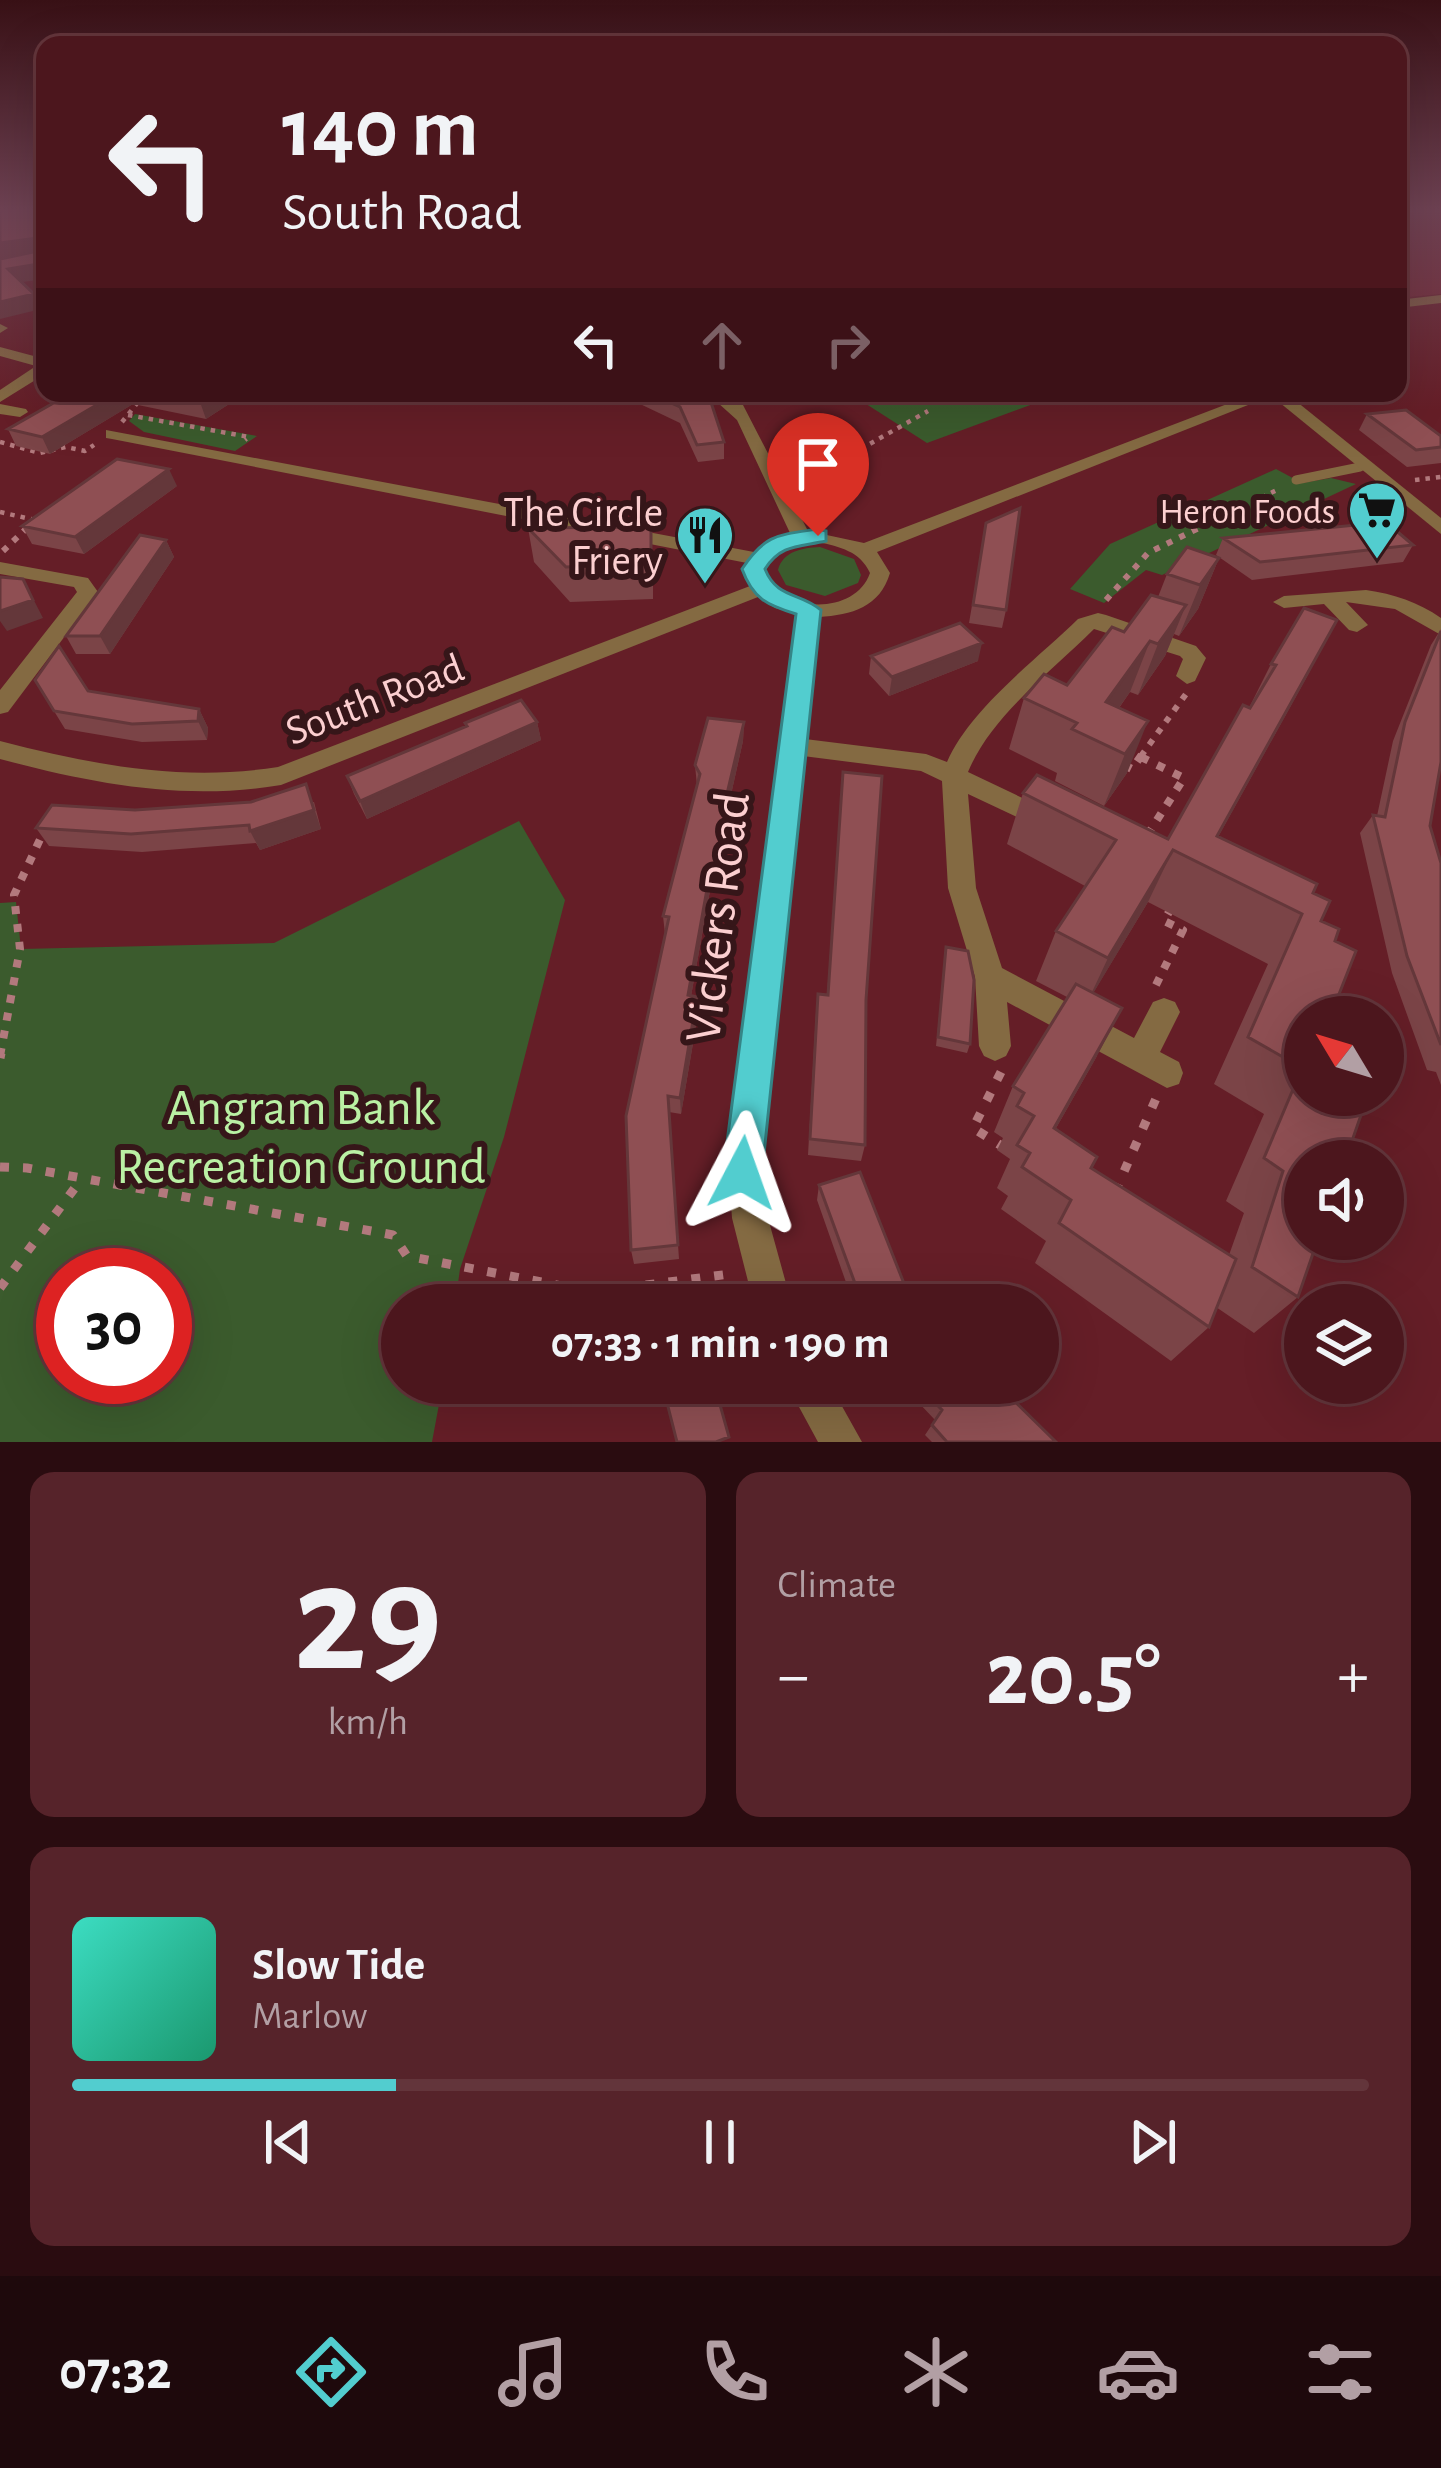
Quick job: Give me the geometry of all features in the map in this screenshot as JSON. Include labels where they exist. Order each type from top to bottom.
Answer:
[{"type":"street","points":[[1407,303],[1441,299]]},
{"type":"street","points":[[0,351],[36,362]]},
{"type":"street","points":[[0,397],[36,371]]},
{"type":"street","points":[[725,402],[746,420],[801,537]]},
{"type":"street","points":[[864,550],[1250,402]]},
{"type":"street","points":[[1284,402],[1441,528]]},
{"type":"street","points":[[0,409],[20,412]]},
{"type":"street","points":[[112,434],[757,559],[782,541],[835,538],[864,550],[881,574],[869,598],[832,611],[809,610],[773,599],[761,589],[755,579],[757,559]]},
{"type":"street","points":[[0,568],[81,582],[88,592],[0,706]]},
{"type":"street","name":"South Road","points":[[0,750],[73,770],[171,784],[249,782],[328,759],[761,589]]},
{"type":"street","points":[[1284,602],[1360,593],[1379,596],[1441,628]]},
{"type":"street","points":[[1329,597],[1358,625]]},
{"type":"street","name":"Vickers Road","points":[[765,1284],[742,1173],[809,610]]},
{"type":"street","points":[[995,1046],[990,977],[962,888],[954,775],[966,747],[1086,624],[1098,620],[1188,651],[1195,658],[1187,676]]},
{"type":"street","points":[[791,746],[926,763],[1079,837]]},
{"type":"street","points":[[990,977],[1154,1066],[1163,1012]]},
{"type":"street","points":[[819,1404],[842,1442]]},
{"type":"lane","points":[[1297,480],[1360,466]]},
{"type":"path","points":[[0,442],[40,453],[66,447],[85,452],[112,434],[138,402]]},
{"type":"path","points":[[777,492],[928,411]]},
{"type":"path","points":[[10,444],[24,436]]},
{"type":"path","points":[[1098,620],[1104,603],[1148,553],[1297,480]]},
{"type":"path","points":[[0,512],[34,520],[0,553]]},
{"type":"path","points":[[1113,760],[1132,769],[1196,680],[1187,676]]},
{"type":"path","points":[[1141,758],[1184,778],[1141,846]]},
{"type":"path","points":[[0,1058],[20,949],[14,895],[44,832]]},
{"type":"path","points":[[1152,896],[1172,907],[1164,921],[1183,930],[1147,1004],[1163,1012]]},
{"type":"path","points":[[995,1046],[1003,1068],[973,1129],[1011,1152]]},
{"type":"path","points":[[1106,1212],[1154,1066]]},
{"type":"path","points":[[0,1167],[27,1168],[393,1235],[407,1256],[593,1292],[760,1270]]},
{"type":"path","points":[[0,1288],[80,1180]]},
{"type":"shaded area","points":[[1407,275],[1441,275],[1441,294],[1407,297]]},
{"type":"green space","points":[[863,402],[1039,402],[927,443]]},
{"type":"green space","points":[[135,414],[257,436],[235,451],[144,432],[129,421]]},
{"type":"green space","points":[[1276,469],[1302,483],[1331,478],[1356,484],[1162,575],[1146,570],[1104,603],[1070,589],[1110,544]]},
{"type":"green space","points":[[820,547],[854,559],[861,575],[858,583],[825,596],[786,585],[778,570],[784,559]]},
{"type":"green space","name":"Angram Bank Recreation Ground","points":[[519,821],[565,900],[504,1137],[458,1284],[381,1284],[381,1404],[439,1404],[432,1442],[0,1442],[0,903],[16,902],[21,949],[274,943]]},
{"type":"building","points":[[0,275],[15,275],[34,294],[0,302]]},
{"type":"building","points":[[55,402],[102,402],[42,437],[8,429]]},
{"type":"building","points":[[669,402],[711,402],[724,442],[697,445],[680,407]]},
{"type":"building","points":[[1406,410],[1441,436],[1441,447],[1416,450],[1367,414]]},
{"type":"building","points":[[117,459],[169,469],[75,537],[22,526]]},
{"type":"building","points":[[1020,508],[1006,610],[973,605],[986,523]]},
{"type":"building","points":[[1386,522],[1413,545],[1260,562],[1223,538]]},
{"type":"building","points":[[651,527],[651,564],[566,567],[528,528]]},
{"type":"building","points":[[140,535],[166,540],[100,636],[66,636]]},
{"type":"building","points":[[1187,547],[1219,558],[1200,585],[1167,574]]},
{"type":"building","points":[[0,577],[23,579],[33,600],[0,611]]},
{"type":"building","points":[[1151,595],[1186,605],[1158,644],[1150,641],[1106,702],[1148,721],[1125,754],[1072,729],[1077,723],[1024,698],[1044,674],[1067,685],[1112,627],[1124,632]]},
{"type":"building","points":[[1304,608],[1337,620],[1217,836],[1317,884],[1313,893],[1330,901],[1321,921],[1339,929],[1335,941],[1356,951],[1338,996],[1284,996],[1284,1058],[1248,1037],[1302,914],[1173,850],[1108,958],[1056,931],[1116,840],[1023,793],[1037,775],[1168,839],[1243,705],[1250,708],[1276,665],[1271,664]]},
{"type":"building","points":[[960,623],[982,643],[892,677],[871,656]]},
{"type":"building","points":[[1441,631],[1441,762],[1430,826],[1441,863],[1441,1045],[1407,956],[1373,815],[1385,817],[1405,722]]},
{"type":"building","points":[[59,646],[88,691],[199,709],[198,721],[132,724],[54,711],[35,680]]},
{"type":"building","points":[[521,700],[537,722],[360,801],[347,776]]},
{"type":"building","points":[[708,718],[744,722],[726,798],[732,799],[719,868],[711,867],[688,995],[697,997],[680,1098],[668,1096],[678,1245],[631,1250],[626,1116],[669,917],[663,916],[700,774],[695,765]]},
{"type":"building","points":[[843,772],[882,776],[866,1000],[865,1145],[810,1139],[818,994],[828,995]]},
{"type":"building","points":[[306,784],[314,810],[250,831],[249,825],[131,834],[36,828],[52,805],[135,810],[251,802]]},
{"type":"building","points":[[946,947],[968,951],[974,980],[970,1044],[938,1037]]},
{"type":"building","points":[[1076,984],[1122,1008],[1054,1128],[1097,1157],[1091,1168],[1236,1259],[1209,1327],[1059,1223],[1071,1200],[1022,1167],[1030,1153],[1017,1145],[1034,1116],[1017,1106],[1024,1093],[1013,1086]]},
{"type":"building","points":[[1284,1111],[1284,1116],[1361,1116],[1352,1140],[1284,1140],[1284,1260],[1311,1260],[1302,1284],[1284,1284],[1284,1288],[1252,1267],[1283,1171],[1264,1158]]},
{"type":"building","points":[[860,1172],[903,1281],[855,1284],[819,1185]]},
{"type":"building","points":[[667,1404],[720,1404],[729,1437],[716,1442],[677,1442]]},
{"type":"building","points":[[936,1404],[1017,1404],[1056,1442],[947,1442],[932,1425],[942,1410]]},
{"type":"place","name":"Heron Foods","points":[[1377,561]]},
{"type":"place","name":"The Circle Friery","points":[[705,586]]},
{"type":"route","points":[[742,1173],[809,610],[773,599],[761,589],[754,569],[757,559],[782,541],[818,536]]}]
